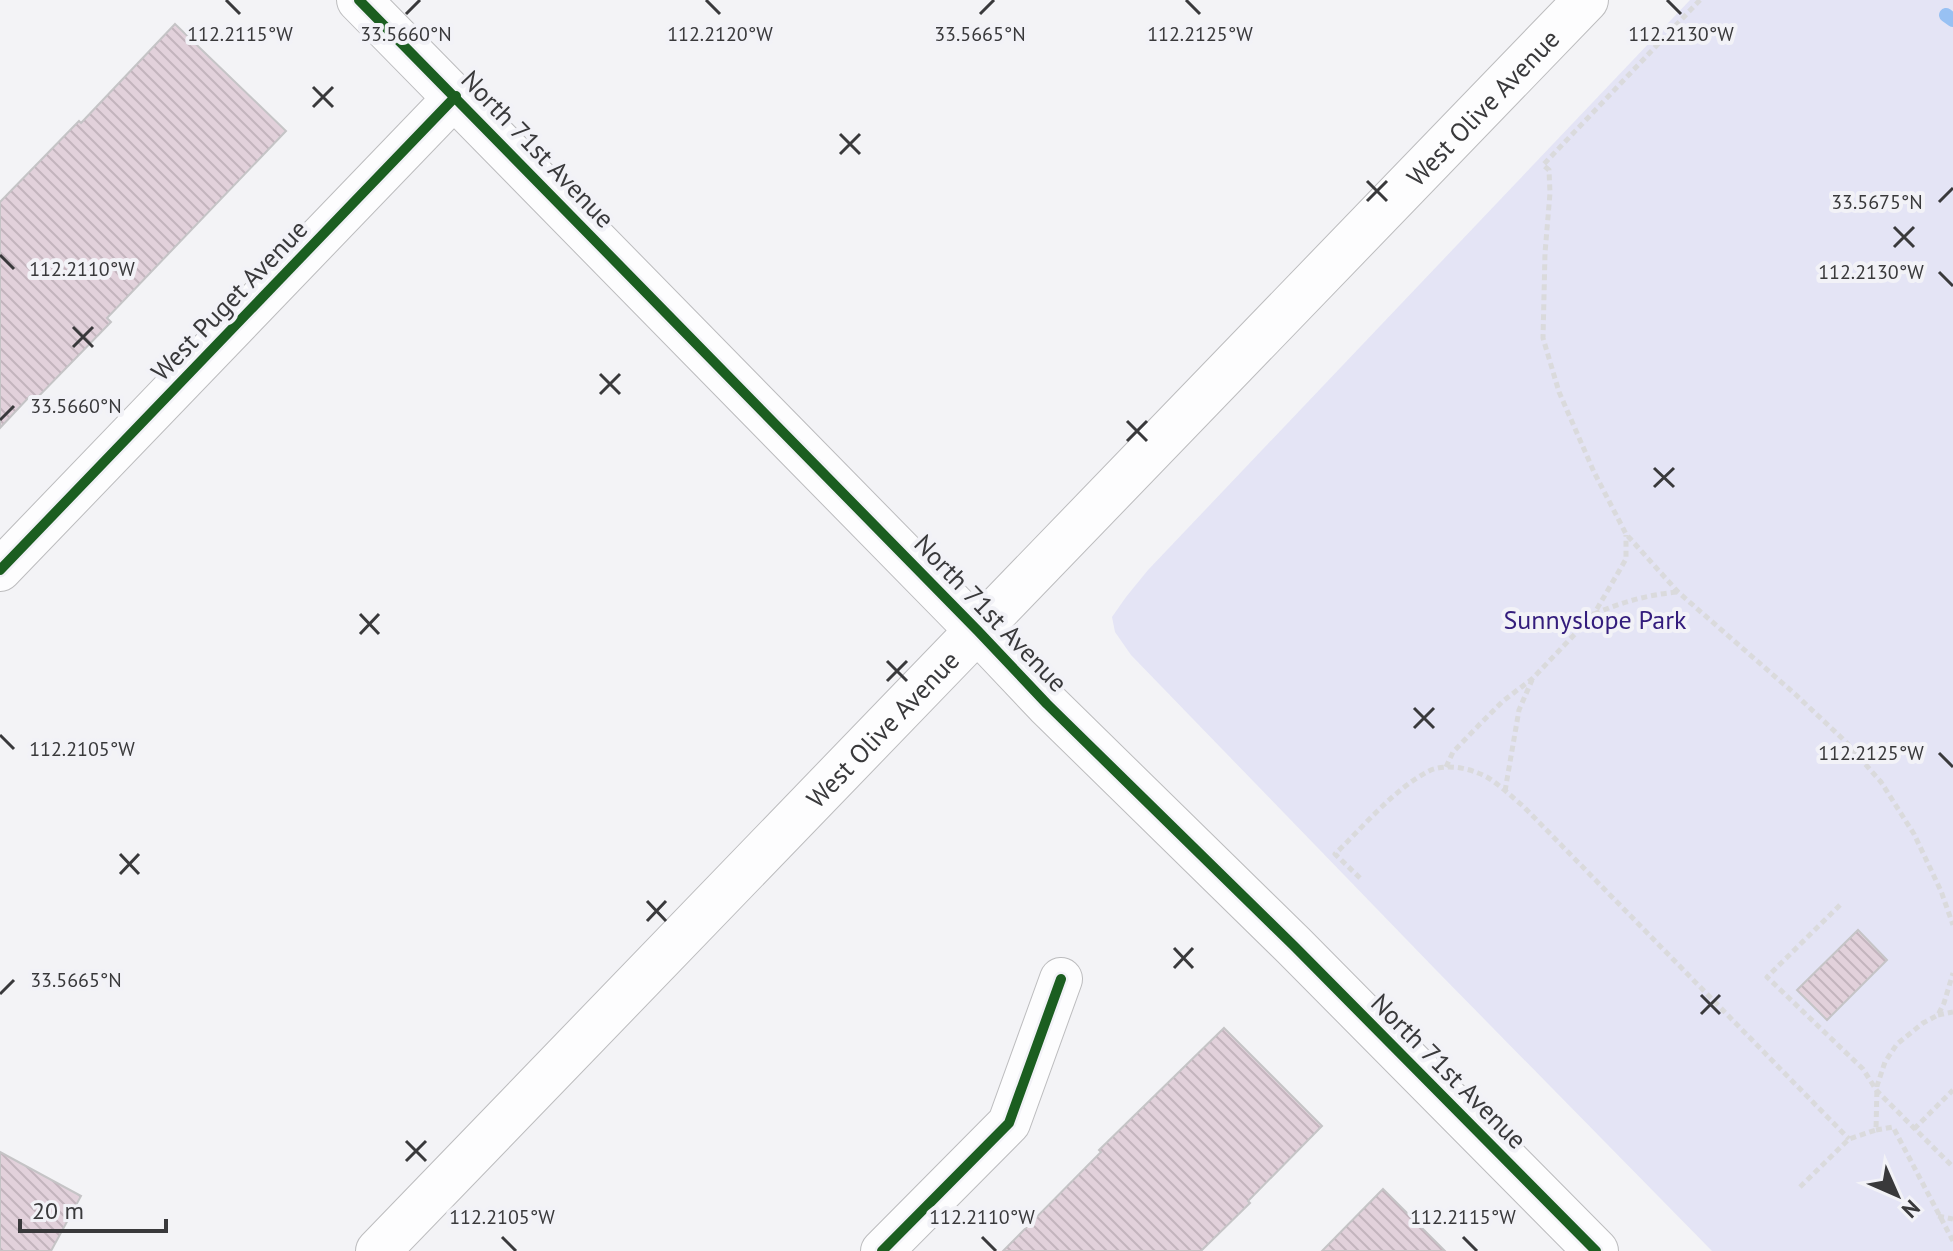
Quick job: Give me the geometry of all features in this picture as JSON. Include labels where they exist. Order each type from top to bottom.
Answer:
[{"type":"street","name":"North 71st Avenue","points":[[359,0],[1047,704],[1294,946],[1596,1251]]},
{"type":"street","name":"West Olive Avenue","points":[[378,1251],[1586,0]]},
{"type":"street","name":"West Puget Avenue","points":[[0,570],[456,96]]},
{"type":"street","points":[[882,1251],[1009,1123],[1061,979]]},
{"type":"path","points":[[1700,0],[1543,165],[1549,170],[1550,193],[1543,338],[1559,392],[1594,472],[1626,534],[1678,592],[1795,694],[1845,741],[1881,782],[1914,834],[1953,925]]},
{"type":"path","points":[[1445,767],[1453,752],[1479,725],[1532,679],[1594,614],[1626,559],[1626,534]]},
{"type":"path","points":[[1594,614],[1618,603],[1648,595],[1678,592]]},
{"type":"path","points":[[1505,791],[1519,710],[1532,679]]},
{"type":"path","points":[[1360,878],[1335,854],[1402,788],[1431,770],[1445,767],[1479,773],[1523,806],[1849,1139]]},
{"type":"path","points":[[1840,905],[1767,977],[1863,1069],[1877,1091],[1953,1167]]},
{"type":"path","points":[[1938,1015],[1953,973]]},
{"type":"path","points":[[1876,1130],[1877,1091],[1885,1062],[1897,1044],[1923,1023],[1953,1012]]},
{"type":"path","points":[[1914,1129],[1953,1090]]},
{"type":"path","points":[[1800,1187],[1849,1139],[1893,1127],[1953,1241]]},
{"type":"path","points":[[1938,1216],[1953,1219]]},
{"type":"green space","name":"Sunnyslope Park","points":[[1690,0],[1953,0],[1953,1251],[1712,1251],[1131,655],[1115,632],[1112,617],[1148,570]]},
{"type":"building","points":[[175,24],[286,131],[107,318],[111,322],[34,401],[30,396],[0,428],[0,202]]},
{"type":"building","points":[[1858,930],[1887,960],[1827,1020],[1797,990]]},
{"type":"building","points":[[1224,1028],[1322,1126],[1248,1201],[1250,1203],[1201,1251],[1003,1251],[1101,1152],[1099,1150]]},
{"type":"building","points":[[0,1152],[81,1196],[51,1251],[0,1251]]},
{"type":"building","points":[[1383,1189],[1445,1251],[1322,1251]]},
{"type":"waterway","points":[[1946,15],[1953,20]]},
{"type":"cycle path","points":[[359,0],[1047,704],[1294,946],[1596,1251]]},
{"type":"cycle path","points":[[0,570],[456,96]]},
{"type":"cycle path","points":[[882,1251],[1009,1123],[1061,979]]}]
